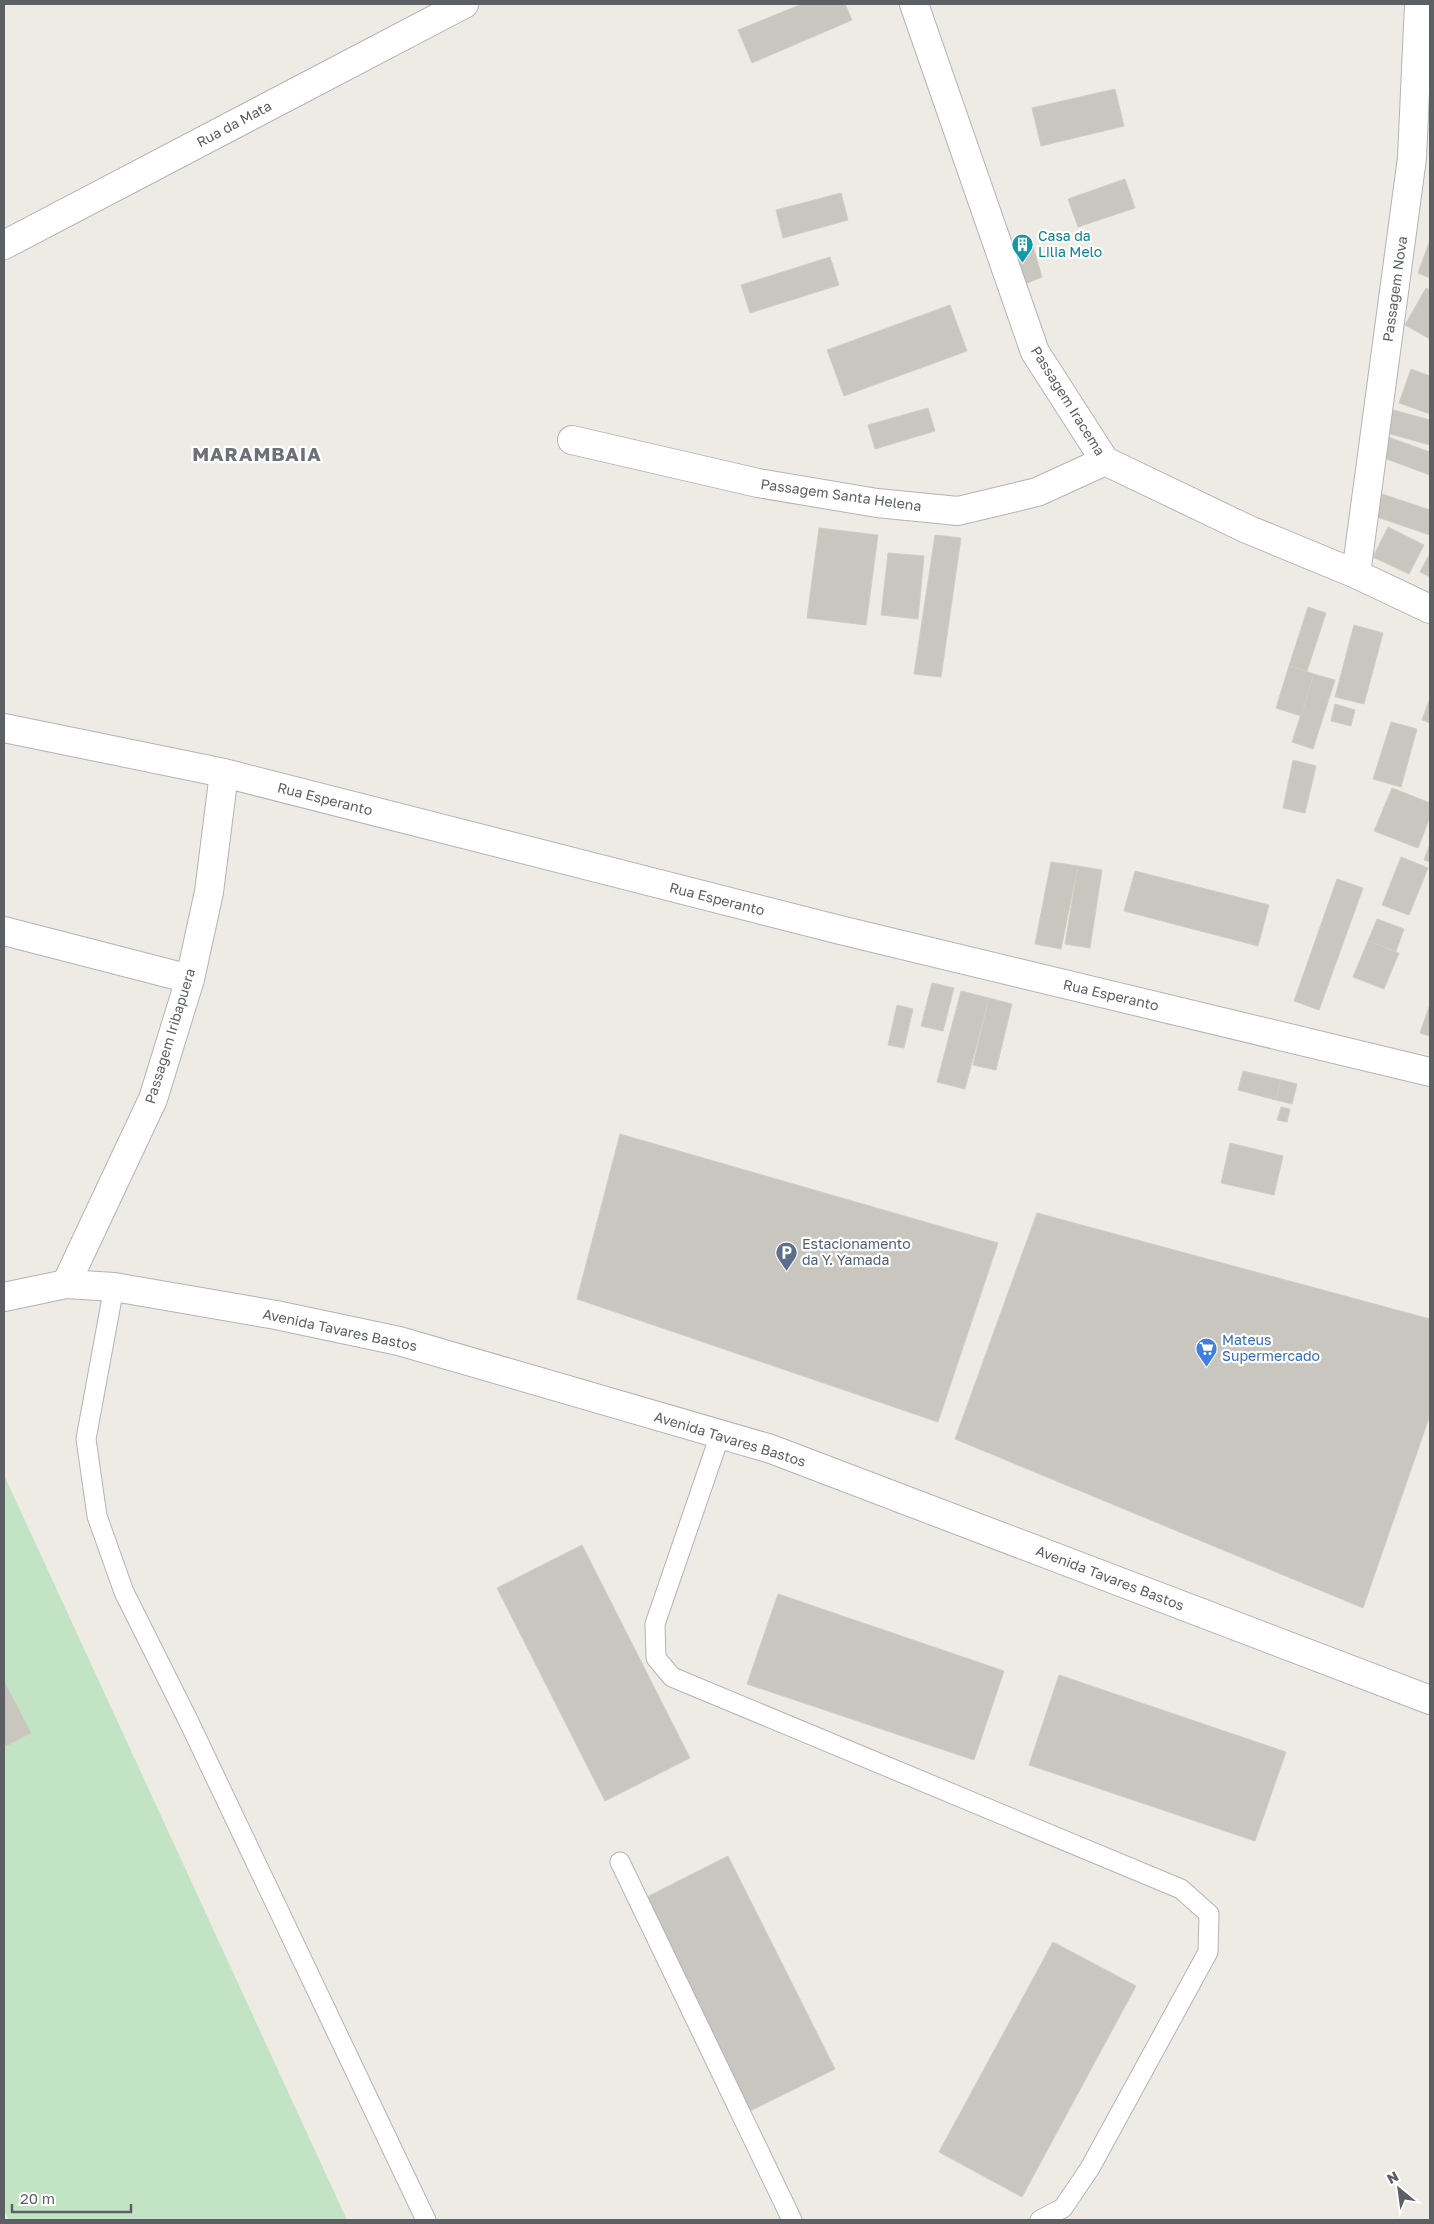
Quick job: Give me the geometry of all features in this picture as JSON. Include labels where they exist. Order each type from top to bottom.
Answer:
[{"type":"street","name":"Rua da Mata","points":[[4,245],[464,4]]},
{"type":"street","name":"Passagem Iracema","points":[[914,4],[1034,352],[1105,461],[1247,529],[1356,574],[1430,608]]},
{"type":"street","name":"Passagem Nova","points":[[1356,574],[1412,158],[1419,4]]},
{"type":"street","name":"Passagem Santa Helena","points":[[572,440],[758,483],[877,503],[958,510],[1038,492],[1105,461]]},
{"type":"street","name":"Rua Esperanto","points":[[4,728],[224,773],[830,928],[1430,1072]]},
{"type":"street","name":"Passagem Iribapuera","points":[[66,1284],[153,1099],[190,979],[209,892],[224,773]]},
{"type":"street","points":[[4,931],[190,979]]},
{"type":"street","name":"Avenida Tavares Bastos","points":[[4,1298],[66,1284],[114,1287],[276,1315],[399,1341],[720,1435],[771,1448],[1430,1700]]},
{"type":"lane","points":[[114,1287],[86,1439],[97,1516],[124,1592],[188,1720],[426,2220]]},
{"type":"lane","points":[[720,1435],[655,1624],[656,1658],[672,1677],[1181,1889],[1209,1914],[1208,1952],[1090,2168],[1064,2208],[1040,2220]]},
{"type":"lane","points":[[620,1862],[792,2220]]},
{"type":"green space","points":[[4,1475],[347,2220],[9,2220],[4,2211]]},
{"type":"building","points":[[802,4],[845,4],[852,20],[752,63],[738,30]]},
{"type":"building","points":[[1115,89],[1124,126],[1041,146],[1032,108]]},
{"type":"building","points":[[1125,179],[1135,208],[1078,227],[1068,199]]},
{"type":"building","points":[[841,193],[848,220],[783,238],[776,210]]},
{"type":"building","name":"Casa da Lilia Melo","points":[[1030,236],[1042,277],[1015,288],[1001,248]]},
{"type":"building","points":[[1430,240],[1430,278],[1418,273]]},
{"type":"building","points":[[830,257],[839,285],[750,313],[741,285]]},
{"type":"building","points":[[1426,288],[1430,290],[1430,339],[1405,325]]},
{"type":"building","points":[[950,305],[967,351],[844,396],[827,350]]},
{"type":"building","points":[[1411,369],[1430,376],[1430,414],[1399,403]]},
{"type":"building","points":[[928,408],[935,431],[875,449],[868,425]]},
{"type":"building","points":[[1386,408],[1430,420],[1430,445],[1380,431]]},
{"type":"building","points":[[1388,437],[1430,452],[1430,475],[1381,457]]},
{"type":"building","points":[[1379,493],[1430,510],[1430,535],[1371,515]]},
{"type":"building","points":[[1388,527],[1424,545],[1409,574],[1373,557]]},
{"type":"building","points":[[819,528],[878,535],[866,625],[807,618]]},
{"type":"building","points":[[935,535],[961,538],[941,677],[914,674]]},
{"type":"building","points":[[888,553],[924,556],[918,619],[881,615]]},
{"type":"building","points":[[1430,553],[1430,577],[1420,572]]},
{"type":"building","points":[[1308,607],[1326,613],[1307,671],[1289,666]]},
{"type":"building","points":[[1354,625],[1383,633],[1364,704],[1335,697]]},
{"type":"building","points":[[1289,666],[1314,674],[1301,716],[1276,708]]},
{"type":"building","points":[[1314,674],[1335,680],[1313,749],[1292,742]]},
{"type":"building","points":[[1430,698],[1430,723],[1422,720]]},
{"type":"building","points":[[1335,704],[1355,710],[1351,726],[1331,721]]},
{"type":"building","points":[[1391,722],[1417,729],[1401,787],[1373,779]]},
{"type":"building","points":[[1293,760],[1316,766],[1305,813],[1283,808]]},
{"type":"building","points":[[1392,788],[1430,803],[1430,817],[1418,848],[1374,831]]},
{"type":"building","points":[[1430,844],[1430,862],[1424,860]]},
{"type":"building","points":[[1401,857],[1428,868],[1409,915],[1382,905]]},
{"type":"building","points":[[1051,862],[1078,866],[1061,949],[1035,944]]},
{"type":"building","points":[[1078,866],[1102,870],[1090,948],[1065,944]]},
{"type":"building","points":[[1135,871],[1269,905],[1258,946],[1124,911]]},
{"type":"building","points":[[1337,879],[1363,888],[1319,1010],[1294,1001]]},
{"type":"building","points":[[1377,919],[1404,929],[1396,951],[1368,941]]},
{"type":"building","points":[[1368,941],[1399,953],[1384,989],[1353,977]]},
{"type":"building","points":[[932,983],[954,988],[943,1031],[921,1026]]},
{"type":"building","points":[[961,991],[989,998],[965,1089],[937,1082]]},
{"type":"building","points":[[989,998],[1012,1004],[996,1070],[973,1065]]},
{"type":"building","points":[[1430,1004],[1430,1036],[1420,1033]]},
{"type":"building","points":[[897,1005],[913,1009],[904,1048],[888,1045]]},
{"type":"building","points":[[1243,1071],[1281,1080],[1276,1100],[1238,1090]]},
{"type":"building","points":[[1281,1080],[1297,1084],[1292,1104],[1276,1100]]},
{"type":"building","points":[[1281,1107],[1290,1109],[1287,1122],[1277,1120]]},
{"type":"building","name":"Estacionamento da Y. Yamada","points":[[620,1134],[998,1243],[938,1422],[577,1299]]},
{"type":"building","points":[[1230,1143],[1283,1156],[1274,1195],[1221,1183]]},
{"type":"building","name":"Mateus Supermercado","points":[[1037,1213],[1430,1319],[1430,1415],[1363,1608],[955,1439]]},
{"type":"building","points":[[582,1545],[690,1758],[605,1801],[497,1588]]},
{"type":"building","points":[[778,1594],[1004,1671],[974,1760],[747,1684]]},
{"type":"building","points":[[1059,1675],[1286,1752],[1255,1841],[1029,1765]]},
{"type":"building","points":[[4,1681],[31,1733],[4,1747]]},
{"type":"building","points":[[728,1856],[835,2069],[750,2111],[643,1899]]},
{"type":"building","points":[[1053,1942],[1136,1986],[1022,2197],[939,2152]]},
{"type":"place","name":"Casa da Lilia Melo","points":[[1022,263]]},
{"type":"place","name":"Estacionamento da Y. Yamada","points":[[786,1271]]},
{"type":"place","name":"Mateus Supermercado","points":[[1206,1367]]},
{"type":"district","name":"MARAMBAIA","points":[[257,454]]}]
